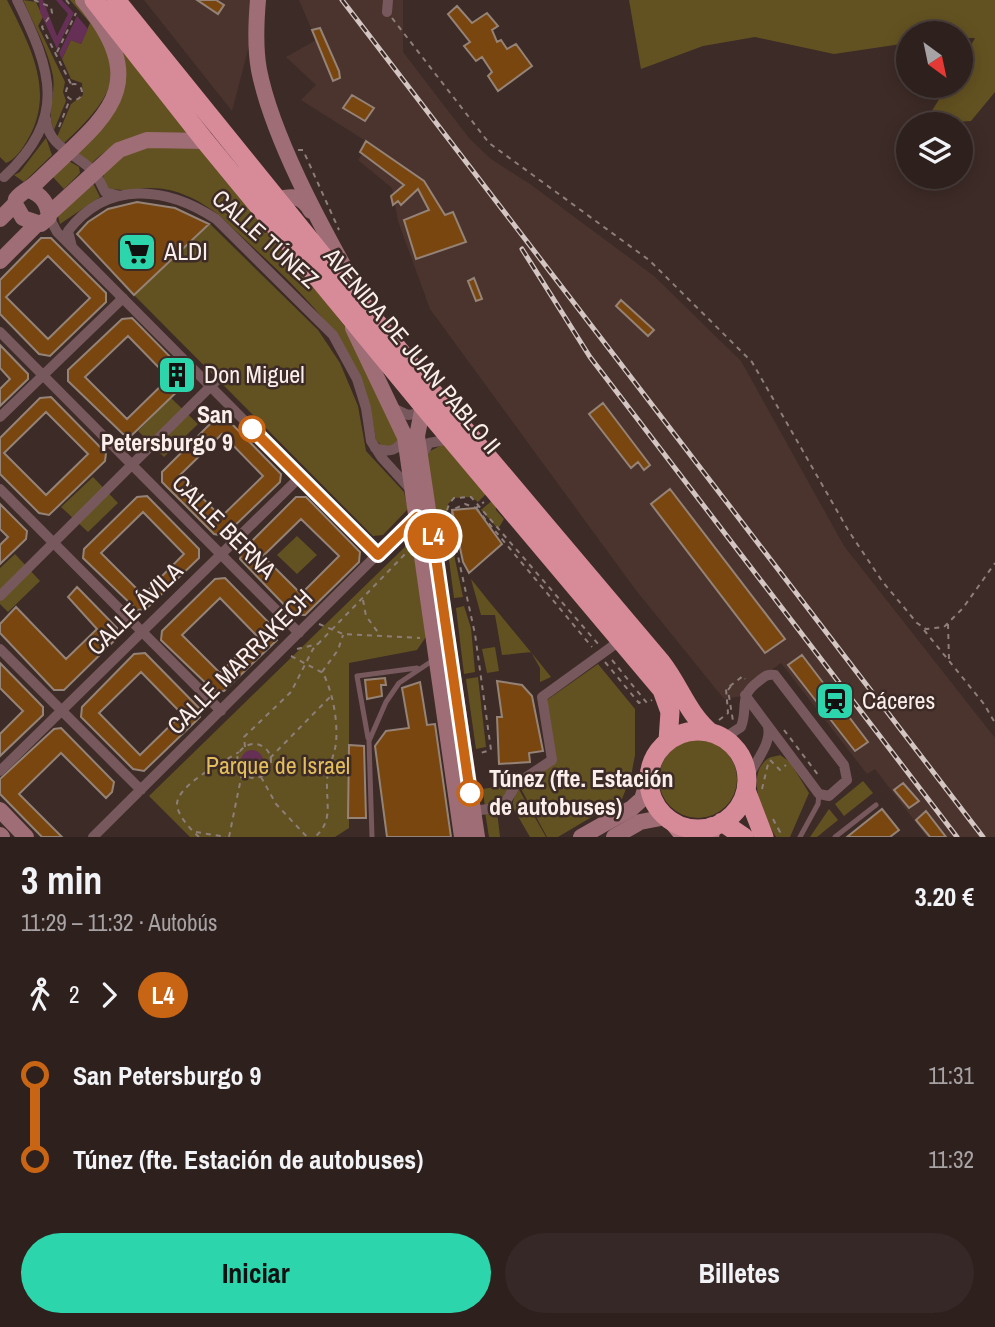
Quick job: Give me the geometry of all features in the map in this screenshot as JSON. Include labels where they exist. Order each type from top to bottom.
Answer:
[{"type":"highway","name":"AVENIDA DE JUAN PABLO II","points":[[94,0],[205,141],[342,307],[669,671],[678,683],[690,712],[725,725]]},
{"type":"highway","name":"AVENIDA DE JUAN PABLO II","points":[[116,0],[276,200],[373,303],[426,403],[452,439],[500,496],[611,649],[657,694]]},
{"type":"highway","points":[[272,220],[276,200]]},
{"type":"highway","points":[[657,694],[670,712],[668,741]]},
{"type":"highway","points":[[744,837],[714,828],[690,828],[669,819],[655,804],[649,777],[657,753],[668,741],[684,733],[725,725],[743,760],[751,789],[772,835]]},
{"type":"highway","points":[[714,828],[735,811],[751,789]]},
{"type":"main road","points":[[258,0],[259,68],[270,106],[333,232],[373,303]]},
{"type":"main road","points":[[0,219],[108,111],[118,79],[108,32],[80,6]]},
{"type":"main road","points":[[0,261],[93,171],[119,150],[147,140],[205,141]]},
{"type":"main road","points":[[276,200],[289,179],[294,153]]},
{"type":"main road","points":[[21,196],[23,218],[44,220]]},
{"type":"main road","points":[[21,196],[43,199],[44,220]]},
{"type":"main road","points":[[276,200],[296,196],[304,200],[333,232]]},
{"type":"main road","name":"CALLE TÚNEZ","points":[[342,307],[405,437],[430,539],[462,837]]},
{"type":"main road","name":"CALLE TÚNEZ","points":[[426,403],[417,436],[421,457],[417,517],[430,539],[435,635],[444,653],[465,757],[477,837]]},
{"type":"main road","points":[[581,837],[632,808],[642,799],[649,777]]},
{"type":"main road","points":[[0,810],[26,837]]},
{"type":"main road","points":[[614,837],[640,822],[669,819],[685,837]]},
{"type":"street","points":[[17,0],[45,61],[49,89],[46,117],[48,130],[67,153],[93,171],[105,192],[120,196]]},
{"type":"street","points":[[21,196],[4,178],[25,158],[46,117]]},
{"type":"street","name":"CALLE TÚNEZ","points":[[72,247],[68,231],[75,222],[95,206],[138,192],[167,195],[194,205],[216,219],[321,321],[340,346],[362,392],[371,441],[420,496]]},
{"type":"street","points":[[44,220],[213,384],[378,555]]},
{"type":"street","points":[[0,417],[123,298]]},
{"type":"street","name":"CALLE BERNA","points":[[0,332],[299,633]]},
{"type":"street","points":[[0,596],[213,384]]},
{"type":"street","points":[[393,408],[408,415],[426,403]]},
{"type":"street","points":[[375,447],[393,451],[400,447],[405,437]]},
{"type":"street","points":[[421,457],[429,443],[443,438],[452,439]]},
{"type":"street","name":"CALLE ÁVILA","points":[[0,771],[300,477]]},
{"type":"street","points":[[0,489],[221,711]]},
{"type":"street","name":"CALLE MARRAKECH","points":[[93,837],[417,517]]},
{"type":"street","points":[[0,649],[141,790]]},
{"type":"street","points":[[473,811],[503,807],[516,784],[552,760],[542,696],[611,649]]},
{"type":"street","points":[[725,725],[745,695],[768,674],[777,676],[844,765],[848,774],[844,786],[829,796],[816,790],[745,695]]},
{"type":"street","points":[[725,725],[754,716],[764,721],[769,738],[754,763],[751,789]]},
{"type":"street","points":[[764,750],[777,749],[791,758]]},
{"type":"lane","points":[[500,496],[505,515],[534,551]]},
{"type":"lane","points":[[542,561],[611,649]]},
{"type":"lane","points":[[369,741],[386,702],[398,683],[444,653]]},
{"type":"lane","points":[[372,837],[369,741],[357,676],[420,667]]},
{"type":"lane","points":[[800,837],[818,804],[816,790]]},
{"type":"lane","points":[[835,837],[876,805]]},
{"type":"path","points":[[34,0],[51,7],[52,13],[42,25],[71,84]]},
{"type":"path","points":[[56,54],[80,6]]},
{"type":"path","points":[[387,6],[489,143],[649,260],[752,362],[848,530],[882,581],[984,704],[995,723]]},
{"type":"path","points":[[71,84],[78,85],[81,91],[77,98],[71,98]]},
{"type":"path","points":[[71,84],[66,91],[71,98]]},
{"type":"path","points":[[53,138],[71,98]]},
{"type":"path","points":[[294,153],[303,150],[333,232]]},
{"type":"path","points":[[304,165],[333,232]]},
{"type":"path","points":[[360,274],[373,303]]},
{"type":"path","points":[[359,279],[373,303]]},
{"type":"path","points":[[476,508],[500,496]]},
{"type":"path","points":[[245,747],[244,737],[291,692],[304,665],[319,644],[411,547],[445,530],[444,511],[454,498],[471,497],[611,649],[639,703],[657,694],[611,649],[476,508],[465,504],[452,510],[454,538],[475,634],[491,750],[465,757]]},
{"type":"path","points":[[430,539],[454,538]]},
{"type":"path","points":[[921,626],[935,630],[948,624],[995,563]]},
{"type":"path","points":[[363,598],[366,616],[382,636]]},
{"type":"path","points":[[313,619],[343,634],[419,638],[435,635]]},
{"type":"path","points":[[948,624],[949,661]]},
{"type":"path","points":[[322,672],[338,650],[343,634]]},
{"type":"path","points":[[314,837],[322,830],[328,816],[327,786],[336,743],[335,716],[322,672],[289,655],[297,648],[319,644]]},
{"type":"path","points":[[725,725],[728,690],[734,682]]},
{"type":"path","points":[[270,758],[331,696]]},
{"type":"path","points":[[786,733],[818,775],[816,790]]},
{"type":"path","points":[[199,837],[180,812],[177,804],[179,796],[198,776],[245,747],[262,747],[270,758],[270,767],[261,776],[251,778],[242,773],[237,762],[239,752]]},
{"type":"path","points":[[751,789],[769,760],[780,769],[791,758]]},
{"type":"path","points":[[194,832],[227,837],[242,773]]},
{"type":"path","points":[[261,776],[276,804],[307,837]]},
{"type":"path","points":[[767,808],[772,835]]},
{"type":"shaded area","points":[[39,0],[43,0],[57,36],[68,14],[56,0],[62,0],[74,13],[57,49],[40,12]]},
{"type":"shaded area","points":[[144,0],[261,0],[232,111]]},
{"type":"shaded area","points":[[299,0],[403,0],[403,52],[469,138],[491,159],[530,184],[654,276],[741,361],[844,546],[995,738],[995,837],[927,837],[875,769],[867,774],[781,663],[745,689],[743,696],[724,699],[635,589],[430,309],[398,221],[392,188],[358,160],[369,143],[301,100],[316,85],[286,57],[316,40]]},
{"type":"shaded area","points":[[77,16],[88,29],[81,44],[71,40],[62,59],[59,53]]},
{"type":"shaded area","points":[[252,750],[260,753],[263,761],[260,769],[252,772],[244,769],[241,761],[244,753]]},
{"type":"green space","points":[[0,0],[7,0],[31,51],[40,103],[28,139],[13,159],[6,163],[0,157]]},
{"type":"green space","points":[[23,0],[36,2],[43,17],[38,26],[65,82],[63,92],[66,101],[54,130],[51,117],[54,83],[51,66]]},
{"type":"green space","points":[[70,0],[78,0],[106,41],[112,59],[112,76],[107,92],[97,108],[64,143],[57,137],[71,104],[83,95],[82,83],[71,79],[62,59],[71,40],[81,44],[90,23]]},
{"type":"green space","points":[[629,0],[995,0],[995,92],[973,119],[973,112],[931,112],[940,98],[973,98],[973,21],[896,21],[896,45],[834,54],[755,37],[703,46],[641,69]]},
{"type":"green space","points":[[122,47],[192,135],[150,136],[125,141],[102,154],[91,164],[75,153],[102,125]]},
{"type":"green space","points":[[46,138],[52,155],[24,182],[14,175],[20,172]]},
{"type":"green space","points":[[167,144],[205,149],[350,333],[400,439],[394,446],[382,446],[376,440],[368,403],[356,370],[319,314],[219,215],[196,200],[170,190],[117,190],[106,187],[103,177],[107,165],[139,147]]},
{"type":"green space","points":[[67,160],[79,167],[80,173],[64,189],[51,175]]},
{"type":"green space","points":[[93,183],[100,197],[60,224],[58,216]]},
{"type":"green space","points":[[210,224],[318,330],[340,363],[358,406],[366,451],[404,492],[407,504],[407,510],[383,535],[373,536],[134,295]]},
{"type":"green space","points":[[171,398],[198,424],[164,457],[138,431]]},
{"type":"green space","points":[[442,445],[449,445],[489,491],[478,502],[471,497],[454,498],[448,504],[445,530],[440,534],[427,457],[430,451]]},
{"type":"green space","points":[[93,477],[118,503],[88,532],[61,507]]},
{"type":"green space","points":[[495,498],[496,510],[504,519],[498,529],[481,510]]},
{"type":"green space","points":[[297,536],[317,555],[297,574],[277,555]]},
{"type":"green space","name":"Parque de Israel","points":[[411,541],[415,541],[428,634],[417,650],[349,663],[349,828],[335,837],[190,837],[149,796]]},
{"type":"green space","points":[[447,545],[452,545],[463,597],[454,598]]},
{"type":"green space","points":[[15,554],[40,581],[8,612],[0,604],[0,568]]},
{"type":"green space","points":[[471,579],[531,652],[502,655],[495,615],[481,615]]},
{"type":"green space","points":[[464,606],[471,628],[475,672],[464,674],[456,608]]},
{"type":"green space","points":[[495,647],[499,671],[487,673],[482,649]]},
{"type":"green space","points":[[531,653],[551,677],[540,682],[540,668]]},
{"type":"green space","points":[[598,664],[635,709],[635,755],[631,776],[622,799],[558,837],[547,837],[519,785],[555,761],[547,700]]},
{"type":"green space","points":[[478,677],[486,747],[476,749],[466,679]]},
{"type":"green space","points":[[698,740],[713,743],[726,751],[734,764],[737,779],[734,794],[726,807],[713,815],[698,818],[683,815],[670,807],[662,794],[659,779],[662,764],[670,751],[683,743]]},
{"type":"green space","points":[[780,755],[790,762],[809,793],[790,837],[776,837],[762,809],[757,788],[760,768],[768,759]]},
{"type":"green space","points":[[863,781],[873,793],[844,816],[835,804]]},
{"type":"green space","points":[[513,784],[505,798],[499,799],[496,806],[485,808],[483,789]]},
{"type":"green space","points":[[517,786],[546,837],[530,837],[512,806]]},
{"type":"green space","points":[[829,809],[838,820],[817,837],[810,837]]},
{"type":"green space","points":[[497,811],[500,837],[489,837],[485,812]]},
{"type":"building","points":[[197,0],[216,0],[224,5],[218,14]]},
{"type":"building","points":[[457,6],[472,23],[487,13],[498,26],[492,30],[497,42],[501,40],[507,49],[516,44],[532,66],[498,91],[488,76],[492,72],[482,57],[476,61],[464,46],[470,42],[448,14]]},
{"type":"building","points":[[320,28],[339,71],[340,78],[333,81],[312,30]]},
{"type":"building","points":[[352,95],[374,108],[365,121],[343,108]]},
{"type":"building","points":[[366,141],[424,181],[445,215],[453,212],[466,242],[416,259],[404,220],[429,210],[418,189],[401,205],[398,201],[393,205],[391,196],[404,185],[360,152]]},
{"type":"building","name":"ALDI","points":[[137,202],[175,208],[209,224],[134,295],[77,234],[88,222],[108,209]]},
{"type":"building","points":[[41,238],[51,238],[106,293],[106,302],[50,356],[39,354],[0,314],[0,280]],"holes":[[[48,256],[90,298],[48,339],[6,297]]]},
{"type":"building","points":[[474,278],[482,299],[476,301],[468,281]]},
{"type":"building","points":[[621,300],[654,330],[648,336],[616,306]]},
{"type":"building","name":"Don Miguel","points":[[132,318],[187,374],[186,383],[132,435],[123,434],[68,381],[68,370],[122,319]],"holes":[[[128,336],[169,378],[127,419],[85,377]]]},
{"type":"building","points":[[0,345],[28,374],[28,379],[0,406],[0,389],[10,379],[0,368]]},
{"type":"building","points":[[51,397],[106,453],[105,461],[49,515],[39,513],[0,474],[0,438],[40,398]],"holes":[[[46,412],[88,454],[46,495],[4,453]]]},
{"type":"building","points":[[603,403],[650,465],[644,470],[638,462],[631,468],[589,414]]},
{"type":"building","points":[[226,418],[281,474],[280,482],[224,536],[214,534],[162,482],[162,472],[215,419]],"holes":[[[222,434],[263,476],[221,517],[180,475]]]},
{"type":"building","points":[[670,489],[785,639],[765,653],[651,504]]},
{"type":"building","points":[[147,496],[199,549],[199,558],[146,609],[137,610],[83,558],[84,549],[137,497]],"holes":[[[143,512],[184,554],[143,595],[101,553]]]},
{"type":"building","points":[[296,497],[306,497],[360,552],[359,562],[305,615],[294,615],[240,559],[242,551]],"holes":[[[301,519],[339,556],[301,594],[263,556]]]},
{"type":"building","points":[[0,504],[27,531],[26,539],[0,564],[0,545],[8,537],[0,529]]},
{"type":"building","points":[[476,508],[502,544],[469,573],[463,562],[452,510]]},
{"type":"building","points":[[225,578],[277,631],[277,640],[224,691],[215,692],[161,640],[162,631],[215,579]],"holes":[[[220,598],[257,636],[220,673],[182,635]]]},
{"type":"building","points":[[77,587],[117,628],[117,638],[64,690],[54,690],[0,633],[0,624],[16,607],[66,659],[97,629],[68,597]]},
{"type":"building","points":[[145,653],[200,709],[200,717],[144,771],[133,769],[81,717],[82,707],[134,654]],"holes":[[[141,672],[182,714],[140,755],[99,713]]]},
{"type":"building","points":[[802,655],[868,742],[855,751],[788,665]]},
{"type":"building","points":[[0,663],[43,707],[43,715],[0,756],[0,734],[23,711],[0,688]]},
{"type":"building","points":[[385,678],[386,685],[381,685],[382,696],[367,699],[365,680]]},
{"type":"building","points":[[497,681],[522,685],[532,696],[543,751],[529,753],[530,762],[499,764],[497,717],[502,717]]},
{"type":"building","points":[[420,682],[427,725],[435,724],[451,837],[387,837],[375,746],[386,731],[409,728],[402,688]]},
{"type":"building","points":[[61,728],[114,782],[112,792],[106,798],[61,753],[19,794],[62,837],[42,837],[0,794],[0,779],[54,729]]},
{"type":"building","points":[[349,745],[364,746],[366,818],[348,818]]},
{"type":"building","points":[[903,783],[919,801],[909,808],[894,790]]},
{"type":"building","points":[[882,809],[899,830],[890,837],[847,837]]},
{"type":"building","points":[[926,811],[946,837],[930,837],[916,820]]},
{"type":"railway","points":[[342,0],[983,837]]},
{"type":"railway","points":[[522,249],[590,357],[957,837]]},
{"type":"bus line","name":"L4","points":[[252,429],[378,555],[417,517],[432,530],[470,793]]},
{"type":"place","name":"ALDI","points":[[137,252]]},
{"type":"place","name":"Don Miguel","points":[[177,375]]},
{"type":"place","name":"San Petersburgo 9","points":[[252,429]]},
{"type":"place","name":"Cáceres","points":[[835,701]]},
{"type":"place","name":"Túnez (fte. Estación de autobuses)","points":[[470,793]]}]
